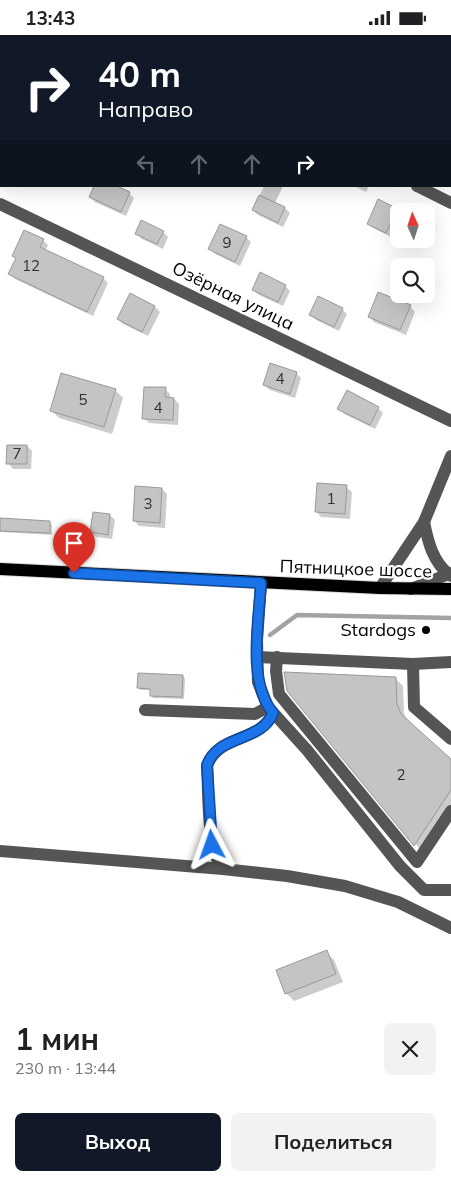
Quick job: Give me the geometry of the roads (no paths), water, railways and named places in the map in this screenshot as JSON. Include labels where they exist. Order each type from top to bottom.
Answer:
[{"type":"main road","name":"Пятницкое шоссе","points":[[0,569],[261,583],[451,589]]},
{"type":"street","points":[[419,187],[451,203]]},
{"type":"street","name":"Озёрная улица","points":[[0,204],[451,421]]},
{"type":"street","points":[[380,588],[424,521],[451,458]]},
{"type":"street","points":[[424,521],[428,544],[442,569],[450,574]]},
{"type":"street","points":[[410,589],[450,574]]},
{"type":"street","points":[[261,583],[257,657],[258,682],[271,710],[400,866],[424,890],[451,890]]},
{"type":"street","points":[[257,657],[413,664],[451,662]]},
{"type":"street","points":[[277,657],[276,671],[279,694],[417,863],[451,811]]},
{"type":"street","points":[[413,664],[414,707],[451,739]]},
{"type":"street","points":[[145,710],[255,714],[271,710]]},
{"type":"street","points":[[223,869],[218,863],[212,845],[207,765],[211,755],[223,746],[263,727],[270,721],[271,710]]},
{"type":"street","points":[[0,851],[287,876],[345,886],[398,902],[451,928]]},
{"type":"waterway","points":[[270,635],[297,615],[451,618]]},
{"type":"place","name":"Stardogs","points":[[426,630]]}]
